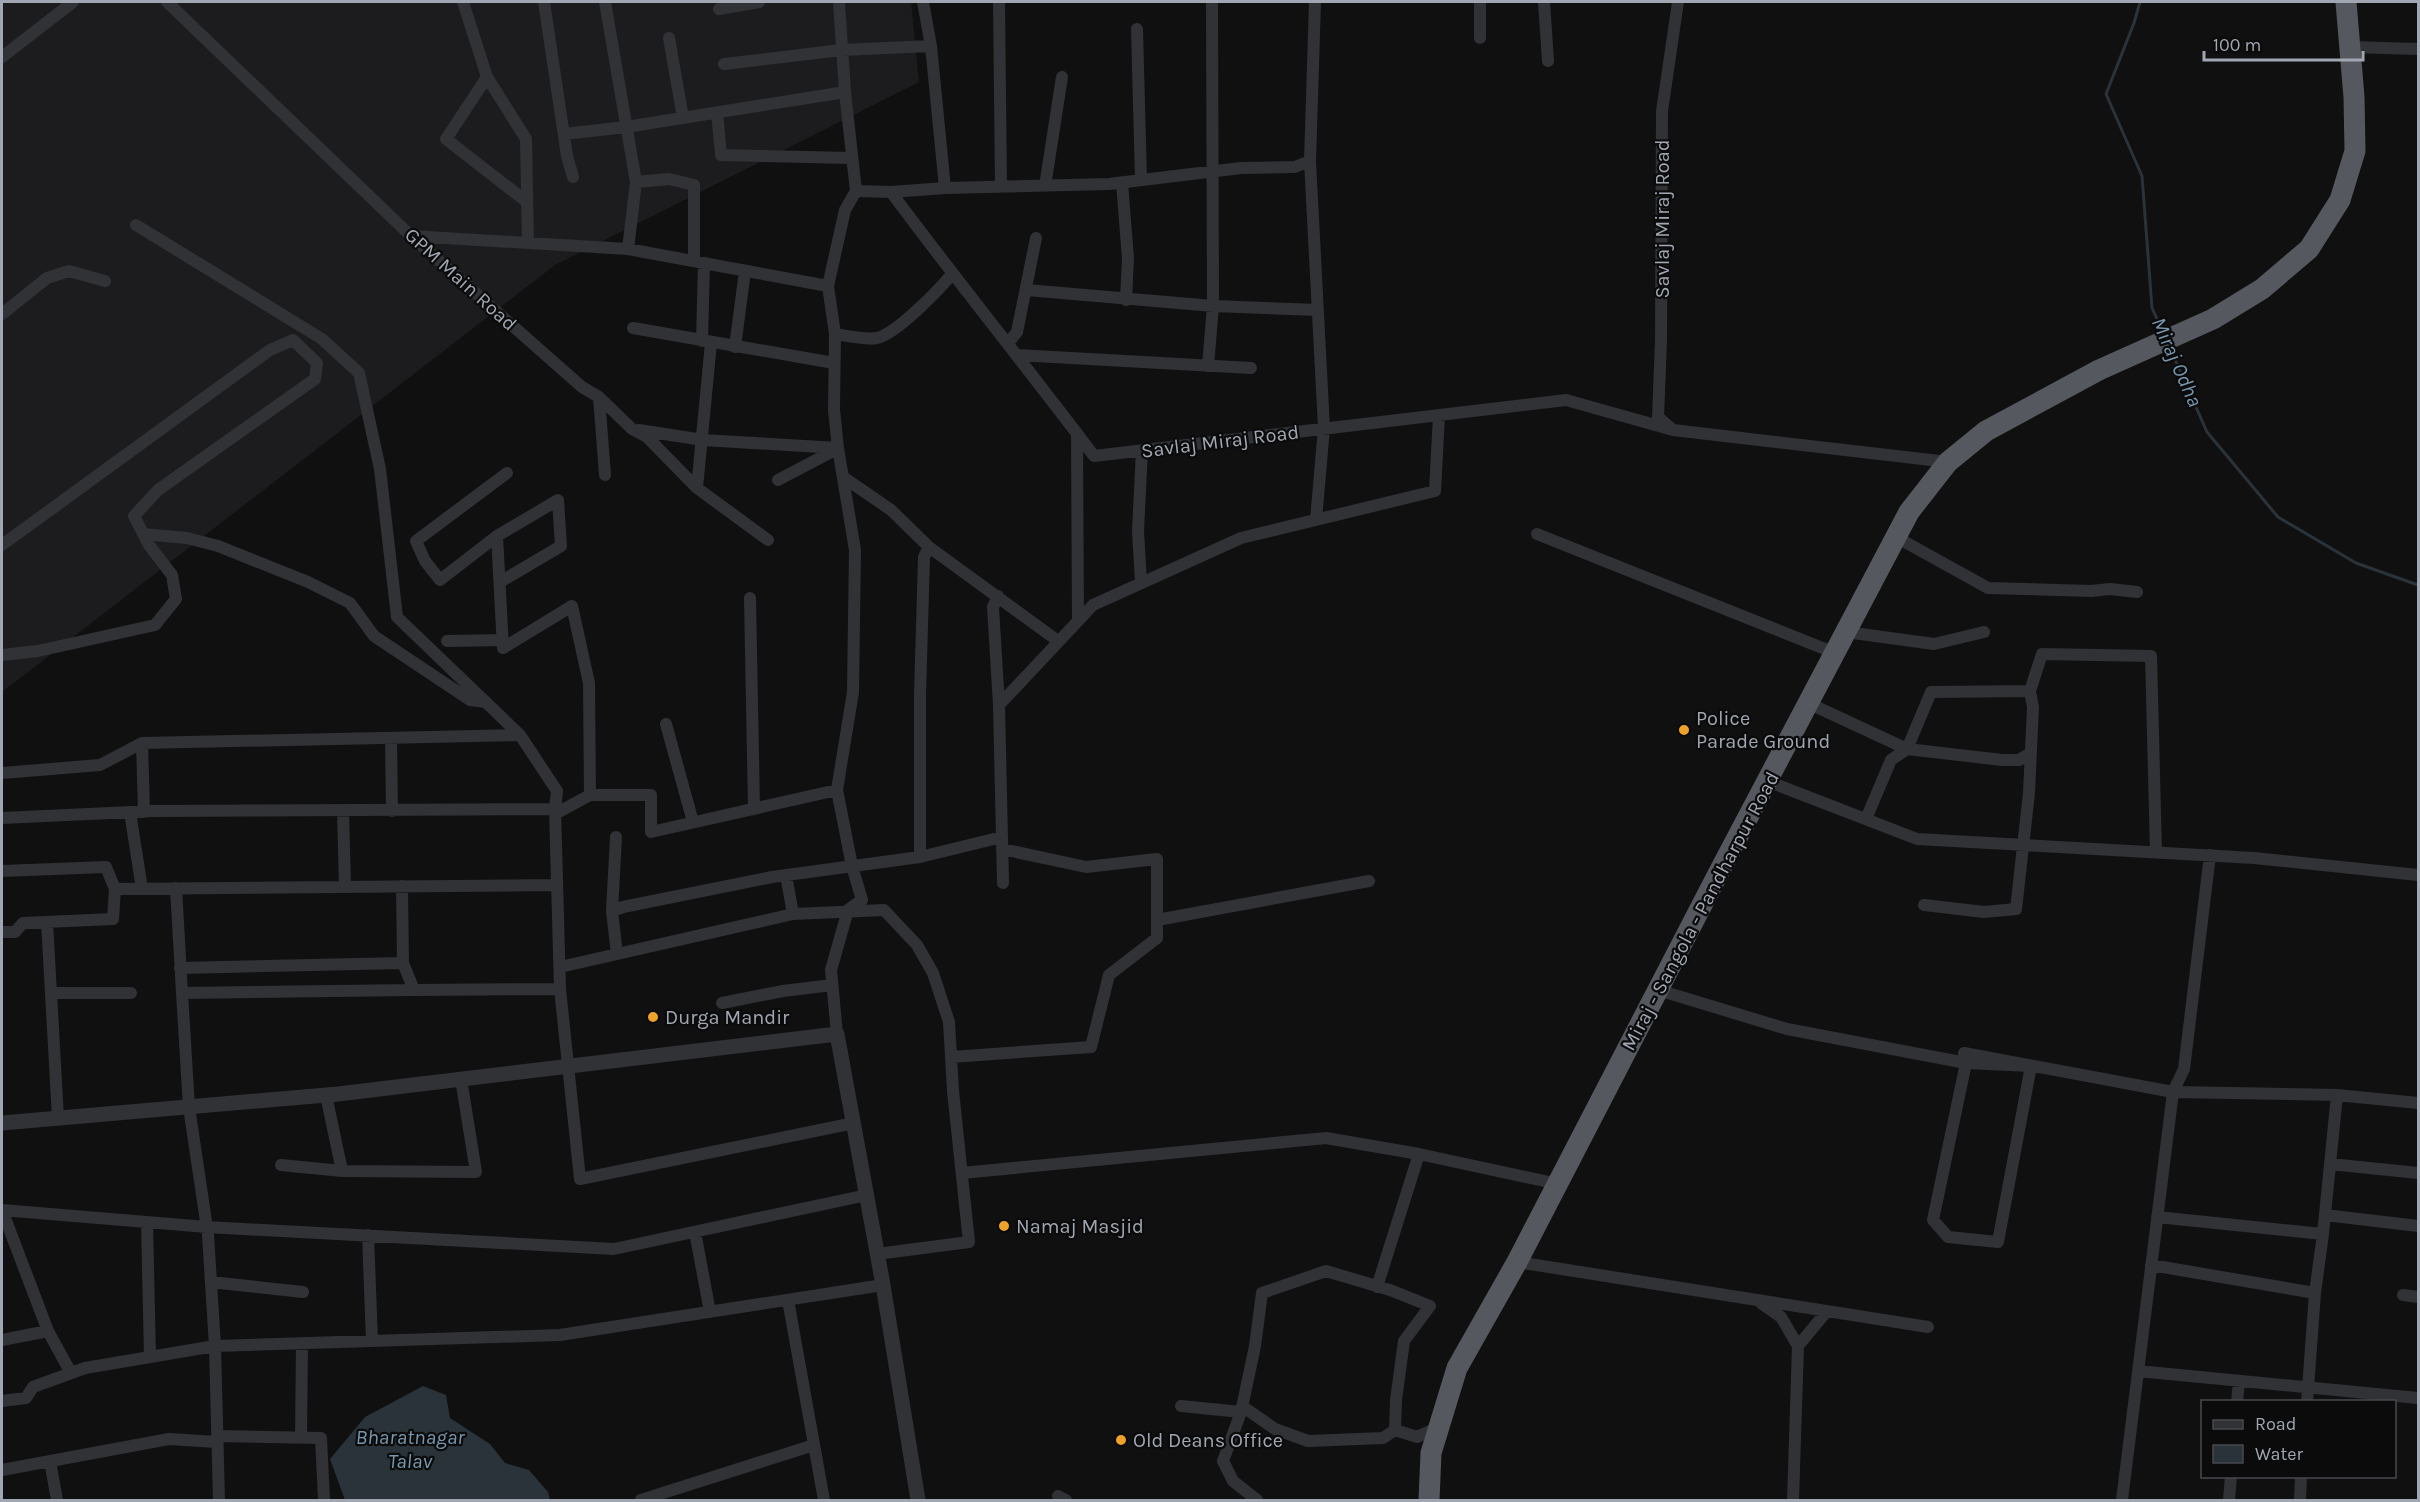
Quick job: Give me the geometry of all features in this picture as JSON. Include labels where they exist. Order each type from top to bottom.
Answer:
[{"type":"highway","name":"Miraj - Sangola - Pandharpur Road","points":[[1429,1500],[1431,1453],[1457,1368],[1517,1262],[1909,512],[1948,462],[1986,432],[2099,370],[2136,356],[2212,319],[2262,289],[2309,249],[2340,200],[2355,151],[2354,96],[2346,2]]},
{"type":"street","points":[[2,57],[73,2]]},
{"type":"street","name":"GPM Main Road","points":[[168,2],[411,236],[582,387],[599,397],[632,429],[647,437],[698,488],[768,540]]},
{"type":"street","points":[[463,2],[487,77],[526,139],[528,243]]},
{"type":"street","points":[[544,2],[564,134],[573,177]]},
{"type":"street","points":[[605,2],[636,182],[628,249]]},
{"type":"street","points":[[719,9],[759,2]]},
{"type":"street","points":[[839,2],[841,50],[856,191],[845,210],[828,286],[835,334],[834,410],[855,550],[853,692],[837,790],[852,866],[862,900],[848,910],[831,970],[837,1034],[883,1285],[918,1500]]},
{"type":"street","points":[[923,2],[931,46],[945,188]]},
{"type":"street","points":[[999,2],[1001,186]]},
{"type":"street","points":[[1208,366],[1213,306],[1212,2]]},
{"type":"street","points":[[1315,2],[1310,161],[1324,428],[1316,520]]},
{"type":"street","points":[[1480,2],[1480,38]]},
{"type":"street","points":[[1544,2],[1548,61]]},
{"type":"street","name":"Savlaj Miraj Road","points":[[1673,430],[1658,417],[1661,341],[1662,111],[1678,2]]},
{"type":"street","points":[[1137,29],[1141,180]]},
{"type":"street","points":[[669,38],[682,118]]},
{"type":"street","points":[[724,64],[841,50],[931,46]]},
{"type":"street","points":[[2350,47],[2418,49]]},
{"type":"street","points":[[487,77],[446,140],[527,202]]},
{"type":"street","points":[[1045,186],[1062,77]]},
{"type":"street","points":[[564,134],[626,127],[845,92]]},
{"type":"street","points":[[717,112],[721,155],[851,158]]},
{"type":"street","points":[[856,191],[891,192],[945,188],[1122,183],[1241,168],[1295,167],[1310,161]]},
{"type":"street","points":[[636,182],[669,179],[694,185],[707,342],[698,488]]},
{"type":"street","points":[[1122,183],[1128,258],[1126,300]]},
{"type":"street","name":"Savlaj Miraj Road","points":[[891,192],[1094,456],[1566,400],[1673,430],[1948,462]]},
{"type":"street","points":[[136,225],[322,339],[359,373],[380,470],[397,617],[520,735],[557,791],[555,812],[560,989],[580,1179],[854,1123]]},
{"type":"street","points":[[411,236],[628,249],[828,286]]},
{"type":"street","points":[[1008,343],[1017,332],[1036,238]]},
{"type":"street","points":[[735,347],[746,271]]},
{"type":"street","points":[[2,314],[47,278],[69,272],[105,280]]},
{"type":"street","points":[[835,334],[875,339],[884,336],[909,317],[952,274]]},
{"type":"street","points":[[1027,290],[1213,306],[1318,310]]},
{"type":"street","points":[[633,328],[834,363]]},
{"type":"street","points":[[2,545],[270,350],[293,340],[317,363],[315,379],[158,490],[134,516],[149,545],[172,575],[176,598],[155,625],[38,651],[2,655]]},
{"type":"street","points":[[1017,355],[1251,368]]},
{"type":"street","points":[[599,397],[605,475]]},
{"type":"street","points":[[999,705],[1093,605],[1240,538],[1434,492],[1439,415]]},
{"type":"street","points":[[632,429],[702,440],[838,448]]},
{"type":"street","points":[[1077,434],[1078,620]]},
{"type":"street","points":[[778,480],[838,448]]},
{"type":"street","points":[[1141,583],[1138,531],[1142,450]]},
{"type":"street","points":[[500,582],[561,546],[558,500],[497,536],[440,580],[425,561],[416,541],[507,473]]},
{"type":"street","points":[[843,477],[891,510],[929,547],[1058,642]]},
{"type":"street","points":[[143,534],[187,538],[218,546],[308,582],[350,603],[374,636],[470,700],[486,702]]},
{"type":"street","points":[[1537,534],[1834,653]]},
{"type":"street","points":[[497,536],[503,648],[572,606],[589,683],[590,795]]},
{"type":"street","points":[[1896,537],[1988,588],[2091,591],[2110,589],[2137,592]]},
{"type":"street","points":[[920,857],[920,684],[924,557],[929,547]]},
{"type":"street","points":[[998,596],[993,607],[999,705],[1003,883]]},
{"type":"street","points":[[750,598],[754,809]]},
{"type":"street","points":[[1846,632],[1934,644],[1983,632]]},
{"type":"street","points":[[447,641],[502,640]]},
{"type":"street","points":[[1924,905],[1984,912],[2016,909],[2025,845],[2033,708],[2030,691],[2042,654],[2151,656],[2156,852]]},
{"type":"street","points":[[1866,819],[1891,760],[1907,749],[1931,692],[2030,691]]},
{"type":"street","points":[[1808,703],[1907,749],[2002,760],[2019,760],[2029,754]]},
{"type":"street","points":[[666,724],[693,822]]},
{"type":"street","points":[[2,773],[100,765],[142,743],[520,735]]},
{"type":"street","points":[[391,738],[392,811]]},
{"type":"street","points":[[142,743],[144,812]]},
{"type":"street","points":[[1767,781],[1917,839],[2254,858],[2418,875]]},
{"type":"street","points":[[2,818],[130,812],[555,812],[590,795],[651,795],[651,832],[837,790]]},
{"type":"street","points":[[343,811],[345,886]]},
{"type":"street","points":[[130,812],[142,889]]},
{"type":"street","points":[[616,837],[612,910],[617,954]]},
{"type":"street","points":[[612,910],[786,875],[920,857],[1002,843],[1086,867],[1157,859],[1157,938],[1109,975],[1091,1047],[951,1057]]},
{"type":"street","points":[[2122,1500],[2173,1092],[2184,1069],[2210,855]]},
{"type":"street","points":[[2,871],[106,867],[115,889],[113,919],[23,923],[15,932],[2,932]]},
{"type":"street","points":[[786,875],[793,914]]},
{"type":"street","points":[[1157,920],[1369,881]]},
{"type":"street","points":[[115,889],[557,885]]},
{"type":"street","points":[[402,886],[403,963],[414,990]]},
{"type":"street","points":[[176,888],[189,1107],[207,1227],[211,1282],[219,1500]]},
{"type":"street","points":[[560,968],[793,914],[884,910],[917,945],[933,973],[949,1022],[969,1242],[877,1254]]},
{"type":"street","points":[[47,922],[58,1118]]},
{"type":"street","points":[[180,968],[403,963]]},
{"type":"street","points":[[722,1003],[783,991],[832,985]]},
{"type":"street","points":[[182,993],[560,989]]},
{"type":"street","points":[[1658,990],[1787,1029],[1966,1064]]},
{"type":"street","points":[[52,993],[131,993]]},
{"type":"street","points":[[2,1123],[326,1095],[837,1034]]},
{"type":"street","points":[[2031,1066],[1998,1242],[1948,1237],[1933,1220],[1966,1064],[1964,1053],[2173,1092],[2337,1095],[2418,1103]]},
{"type":"street","points":[[281,1166],[342,1171],[476,1172],[461,1079]]},
{"type":"street","points":[[326,1095],[342,1171]]},
{"type":"street","points":[[2307,1395],[2315,1293],[2337,1095]]},
{"type":"street","points":[[962,1173],[1326,1138],[1419,1154],[1558,1184]]},
{"type":"street","points":[[1377,1287],[1419,1154]]},
{"type":"street","points":[[2330,1164],[2418,1173]]},
{"type":"street","points":[[71,1373],[48,1331],[2,1210],[207,1227],[614,1249],[867,1195]]},
{"type":"street","points":[[2325,1215],[2418,1226]]},
{"type":"street","points":[[2157,1217],[2323,1234]]},
{"type":"street","points":[[147,1222],[150,1357]]},
{"type":"street","points":[[695,1232],[710,1312]]},
{"type":"street","points":[[368,1235],[372,1341]]},
{"type":"street","points":[[1517,1262],[1928,1327]]},
{"type":"street","points":[[2151,1266],[2315,1293]]},
{"type":"street","points":[[1256,1500],[1233,1481],[1223,1461],[1242,1409],[1256,1346],[1262,1293],[1326,1271],[1430,1306],[1404,1341],[1396,1400],[1395,1430]]},
{"type":"street","points":[[211,1282],[303,1292]]},
{"type":"street","points":[[2,1401],[26,1398],[33,1387],[85,1368],[215,1346],[560,1335],[883,1285]]},
{"type":"street","points":[[2403,1295],[2418,1297]]},
{"type":"street","points":[[788,1300],[824,1500]]},
{"type":"street","points":[[1758,1300],[1781,1317],[1798,1346],[1793,1500]]},
{"type":"street","points":[[1798,1346],[1827,1311]]},
{"type":"street","points":[[2,1340],[48,1331]]},
{"type":"street","points":[[301,1438],[302,1344]]},
{"type":"street","points":[[2138,1371],[2239,1382],[2307,1395],[2418,1398]]},
{"type":"street","points":[[2237,1400],[2239,1382]]},
{"type":"street","points":[[1181,1406],[1242,1409],[1275,1429],[1308,1441],[1383,1438],[1395,1430]]},
{"type":"street","points":[[1395,1430],[1418,1437],[1439,1427]]},
{"type":"street","points":[[2,1470],[169,1439],[321,1438],[324,1500]]},
{"type":"street","points":[[641,1500],[814,1445]]},
{"type":"street","points":[[50,1461],[57,1500]]},
{"type":"street","points":[[2229,1500],[2231,1478]]},
{"type":"street","points":[[2300,1500],[2301,1478]]},
{"type":"shaded area","points":[[2,2],[911,2],[919,82],[555,265],[2,692]]},
{"type":"water","name":"Bharatnagar Talav","points":[[423,1386],[446,1395],[450,1418],[490,1444],[505,1463],[529,1470],[548,1492],[550,1500],[345,1500],[330,1459],[365,1417]]},
{"type":"waterway","name":"Miraj Odha","points":[[2140,2],[2106,94],[2142,176],[2152,308],[2163,332]]},
{"type":"waterway","name":"Miraj Odha","points":[[2169,346],[2207,432],[2278,517],[2356,563],[2418,585]]},
{"type":"place","name":"Police Parade Ground","points":[[1684,730]]},
{"type":"place","name":"Durga Mandir","points":[[653,1017]]},
{"type":"place","name":"Namaj Masjid","points":[[1004,1226]]},
{"type":"place","name":"Old Deans Office","points":[[1121,1440]]}]
